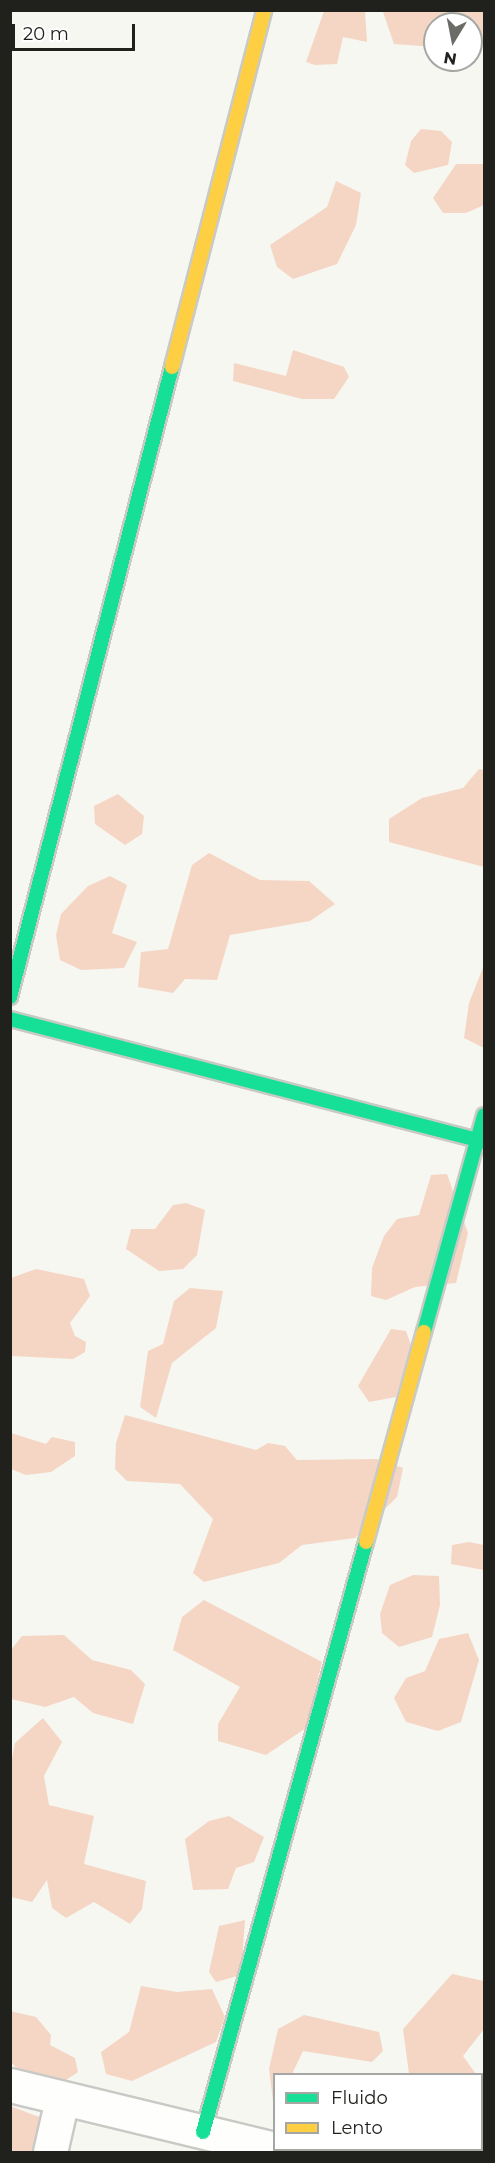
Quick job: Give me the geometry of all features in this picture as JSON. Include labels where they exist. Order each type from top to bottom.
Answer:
[{"type":"street","points":[[10,996],[264,10]]},
{"type":"street","points":[[10,1019],[482,1141]]},
{"type":"street","points":[[203,2132],[482,1141],[484,1115]]},
{"type":"street","points":[[10,2085],[273,2149]]},
{"type":"street","points":[[50,2152],[62,2099]]},
{"type":"shaded area","points":[[324,11],[365,11],[367,42],[343,37],[337,64],[315,65],[306,62]]},
{"type":"shaded area","points":[[484,11],[483,32],[483,12],[423,12],[423,46],[394,44],[383,12]]},
{"type":"shaded area","points":[[421,129],[441,131],[452,142],[448,165],[414,173],[405,165],[411,141]]},
{"type":"shaded area","points":[[456,164],[484,164],[484,205],[466,213],[443,213],[433,198]]},
{"type":"shaded area","points":[[336,181],[361,193],[356,225],[337,264],[293,279],[277,267],[270,245],[327,207]]},
{"type":"shaded area","points":[[293,350],[344,367],[349,377],[334,399],[302,399],[233,381],[234,363],[286,376]]},
{"type":"shaded area","points":[[479,769],[484,770],[484,867],[389,842],[389,819],[422,798],[463,788]]},
{"type":"shaded area","points":[[118,794],[144,816],[142,834],[125,845],[95,824],[94,806]]},
{"type":"shaded area","points":[[209,853],[260,880],[309,881],[335,904],[310,921],[230,935],[217,980],[185,979],[173,993],[138,987],[141,952],[168,949],[192,865]]},
{"type":"shaded area","points":[[110,876],[127,885],[112,933],[137,942],[124,968],[81,970],[60,960],[56,935],[61,914],[88,886]]},
{"type":"shaded area","points":[[484,965],[484,1048],[464,1038],[469,1003]]},
{"type":"shaded area","points":[[447,1174],[468,1233],[456,1283],[415,1287],[386,1300],[371,1296],[372,1268],[384,1236],[397,1219],[419,1215],[431,1175]]},
{"type":"shaded area","points":[[186,1203],[205,1210],[197,1255],[183,1269],[159,1271],[126,1249],[131,1229],[155,1229],[173,1205]]},
{"type":"shaded area","points":[[36,1269],[84,1279],[90,1296],[70,1323],[75,1336],[86,1342],[85,1352],[73,1359],[11,1356],[11,1278]]},
{"type":"shaded area","points":[[190,1288],[223,1291],[216,1328],[172,1363],[156,1418],[140,1407],[148,1351],[163,1344],[174,1301]]},
{"type":"shaded area","points":[[391,1329],[406,1331],[411,1345],[396,1397],[369,1402],[358,1386]]},
{"type":"shaded area","points":[[125,1415],[256,1450],[268,1443],[285,1446],[297,1460],[377,1459],[403,1468],[397,1497],[355,1538],[302,1545],[279,1563],[204,1582],[193,1573],[213,1519],[180,1484],[127,1481],[115,1469],[116,1443]]},
{"type":"shaded area","points":[[11,1433],[46,1444],[52,1437],[75,1442],[75,1456],[51,1472],[26,1475],[11,1469]]},
{"type":"shaded area","points":[[469,1542],[484,1545],[484,1570],[451,1564],[452,1545]]},
{"type":"shaded area","points":[[413,1575],[439,1576],[440,1605],[432,1637],[399,1647],[382,1633],[380,1614],[390,1585]]},
{"type":"shaded area","points":[[204,1600],[322,1662],[306,1728],[266,1755],[218,1741],[218,1724],[240,1687],[173,1650],[182,1617]]},
{"type":"shaded area","points":[[468,1633],[479,1660],[461,1722],[438,1731],[406,1722],[394,1698],[406,1678],[425,1671],[439,1639]]},
{"type":"shaded area","points":[[64,1635],[92,1660],[131,1670],[145,1684],[133,1724],[93,1713],[74,1697],[45,1707],[11,1699],[11,1650],[22,1636]]},
{"type":"shaded area","points":[[43,1718],[62,1742],[44,1776],[49,1805],[94,1816],[84,1864],[146,1881],[142,1909],[130,1924],[94,1902],[66,1918],[52,1908],[47,1880],[32,1902],[11,1897],[11,1763],[15,1743]]},
{"type":"shaded area","points":[[229,1816],[264,1837],[254,1862],[236,1868],[228,1889],[193,1890],[185,1839],[209,1821]]},
{"type":"shaded area","points":[[245,1920],[241,1975],[216,1982],[209,1972],[219,1926]]},
{"type":"shaded area","points":[[452,1974],[484,1981],[484,2029],[463,2056],[475,2073],[409,2073],[403,2029]]},
{"type":"shaded area","points":[[141,1986],[177,1992],[212,1989],[225,2017],[216,2042],[132,2081],[106,2074],[101,2052],[129,2032]]},
{"type":"shaded area","points":[[10,2011],[36,2017],[51,2035],[50,2045],[75,2058],[78,2072],[66,2080],[34,2082],[11,2063]]},
{"type":"shaded area","points":[[304,2015],[379,2032],[383,2051],[372,2062],[303,2051],[292,2073],[273,2073],[273,2101],[269,2069],[278,2029]]},
{"type":"shaded area","points":[[10,2106],[74,2130],[70,2152],[11,2152]]},
{"type":"traffic: fast","points":[[10,997],[172,367]]},
{"type":"traffic: fast","points":[[10,1019],[484,1142]]},
{"type":"traffic: fast","points":[[424,1332],[484,1115]]},
{"type":"traffic: fast","points":[[203,2132],[366,1542]]},
{"type":"traffic: slow","points":[[172,367],[264,10]]},
{"type":"traffic: slow","points":[[366,1542],[424,1332]]}]
